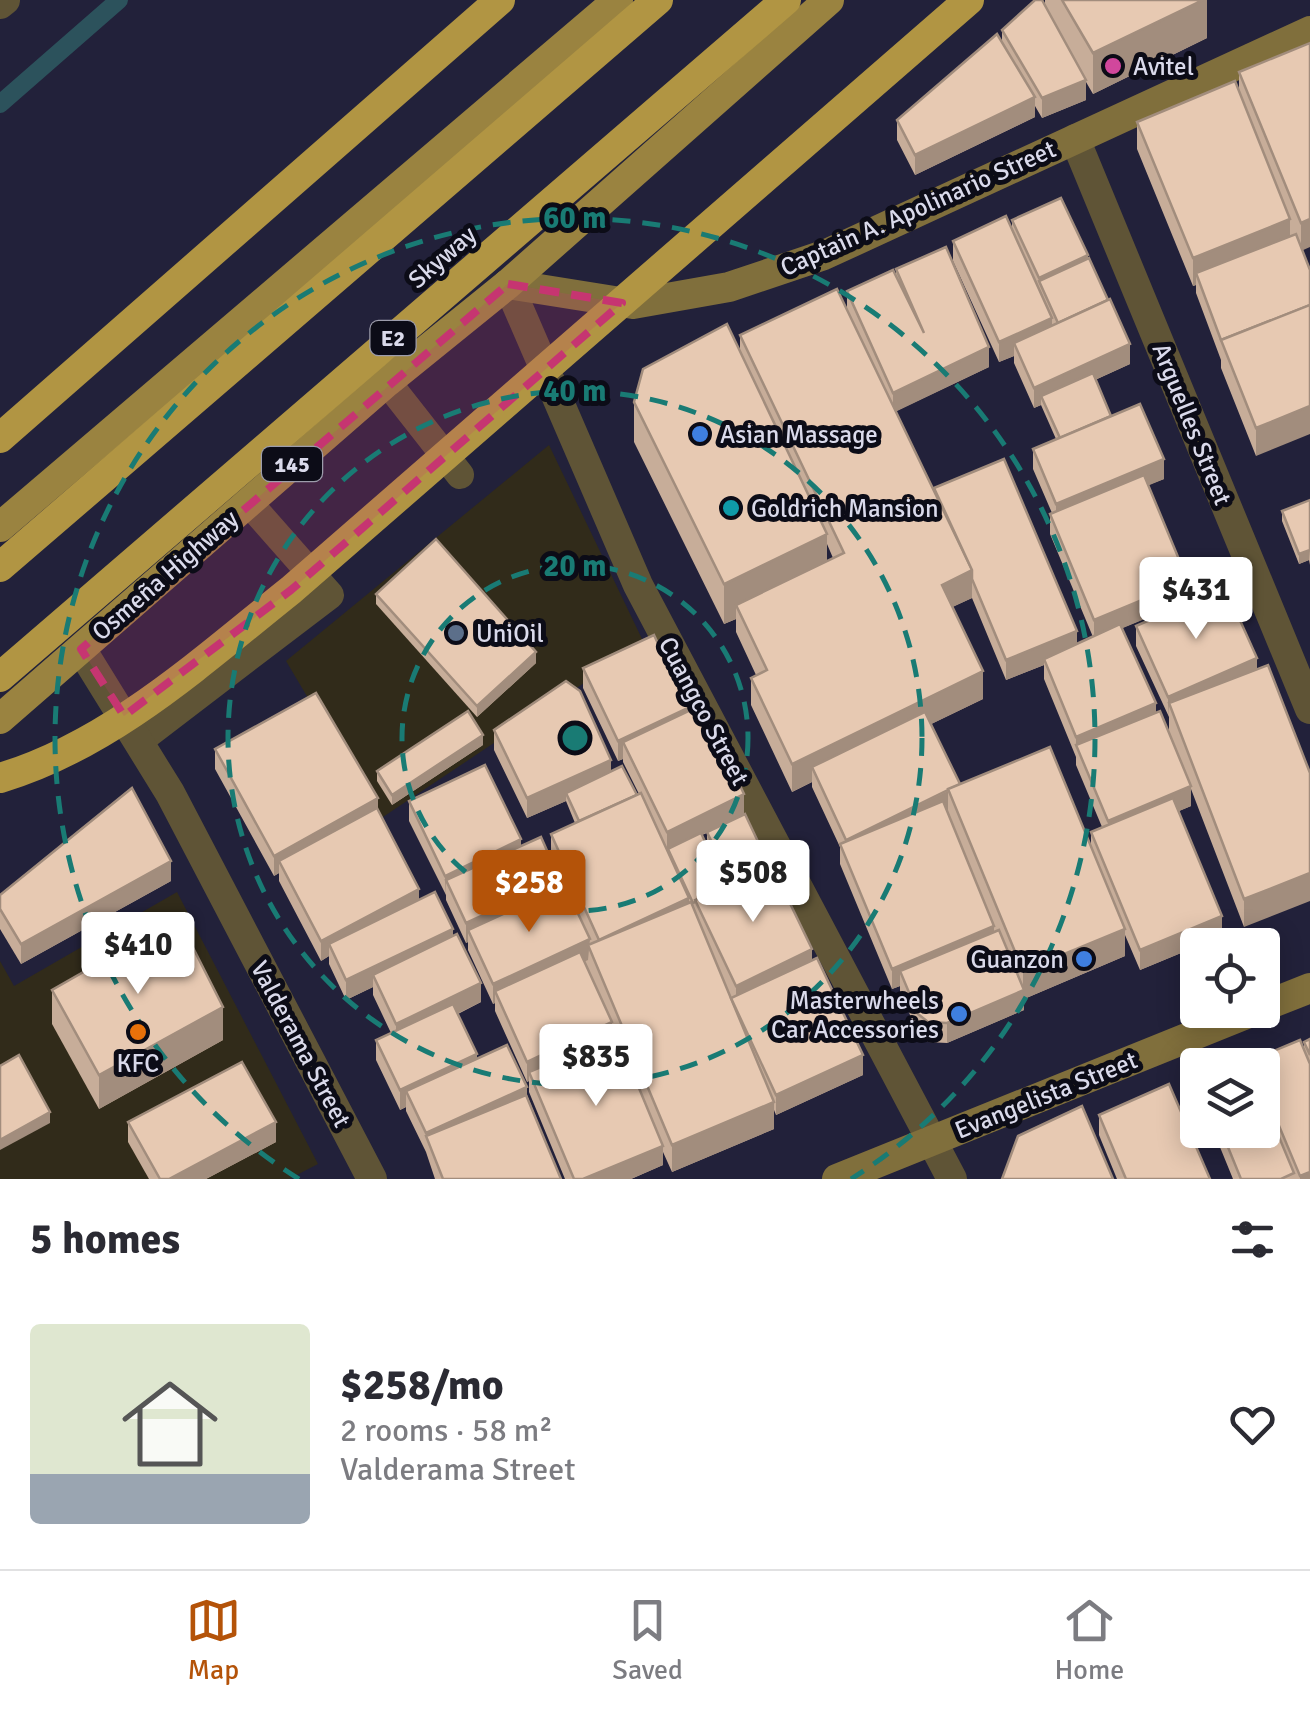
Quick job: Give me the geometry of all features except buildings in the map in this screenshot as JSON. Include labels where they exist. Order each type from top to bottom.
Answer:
[{"type":"highway","points":[[0,438],[500,0]]},
{"type":"highway","points":[[0,568],[658,0]]},
{"type":"highway","name":"Skyway","points":[[0,677],[786,0]]},
{"type":"highway","points":[[0,778],[102,732],[277,602],[969,0]]},
{"type":"main road","points":[[0,527],[618,0]]},
{"type":"main road","name":"Osmeña Highway","points":[[0,719],[387,382],[508,284],[830,0]]},
{"type":"street","name":"Captain A. Apolinario Street","points":[[508,284],[632,304],[729,287],[824,255],[1310,31]]},
{"type":"street","name":"Arguelles Street","points":[[1076,139],[1310,709]]},
{"type":"street","name":"Cuangco Street","points":[[508,284],[638,585],[952,1179]]},
{"type":"street","name":"Valderama Street","points":[[80,649],[140,740],[372,1179]]},
{"type":"street","name":"Evangelista Street","points":[[1280,1000],[1310,988]]},
{"type":"street","name":"Evangelista Street","points":[[836,1179],[1212,1028]]},
{"type":"lane","points":[[387,382],[460,476]]},
{"type":"lane","points":[[140,740],[330,594],[248,502]]},
{"type":"highlighted area","points":[[508,284],[622,303],[291,590],[124,716],[81,649]]},
{"type":"shaded area","points":[[549,445],[644,643],[380,819],[286,661]]},
{"type":"shaded area","points":[[177,892],[318,1164],[289,1179],[0,1179],[0,961],[14,986]]},
{"type":"waterway","points":[[0,104],[119,0]]},
{"type":"place","name":"Avitel","points":[[1113,66]]},
{"type":"place","name":"Asian Massage","points":[[700,434]]},
{"type":"place","name":"Goldrich Mansion","points":[[731,508]]},
{"type":"place","name":"UniOil","points":[[456,633]]},
{"type":"place","name":"Guanzon","points":[[1084,959]]},
{"type":"place","name":"Masterwheels Car Accessories","points":[[959,1014]]},
{"type":"place","name":"KFC","points":[[138,1032]]}]
